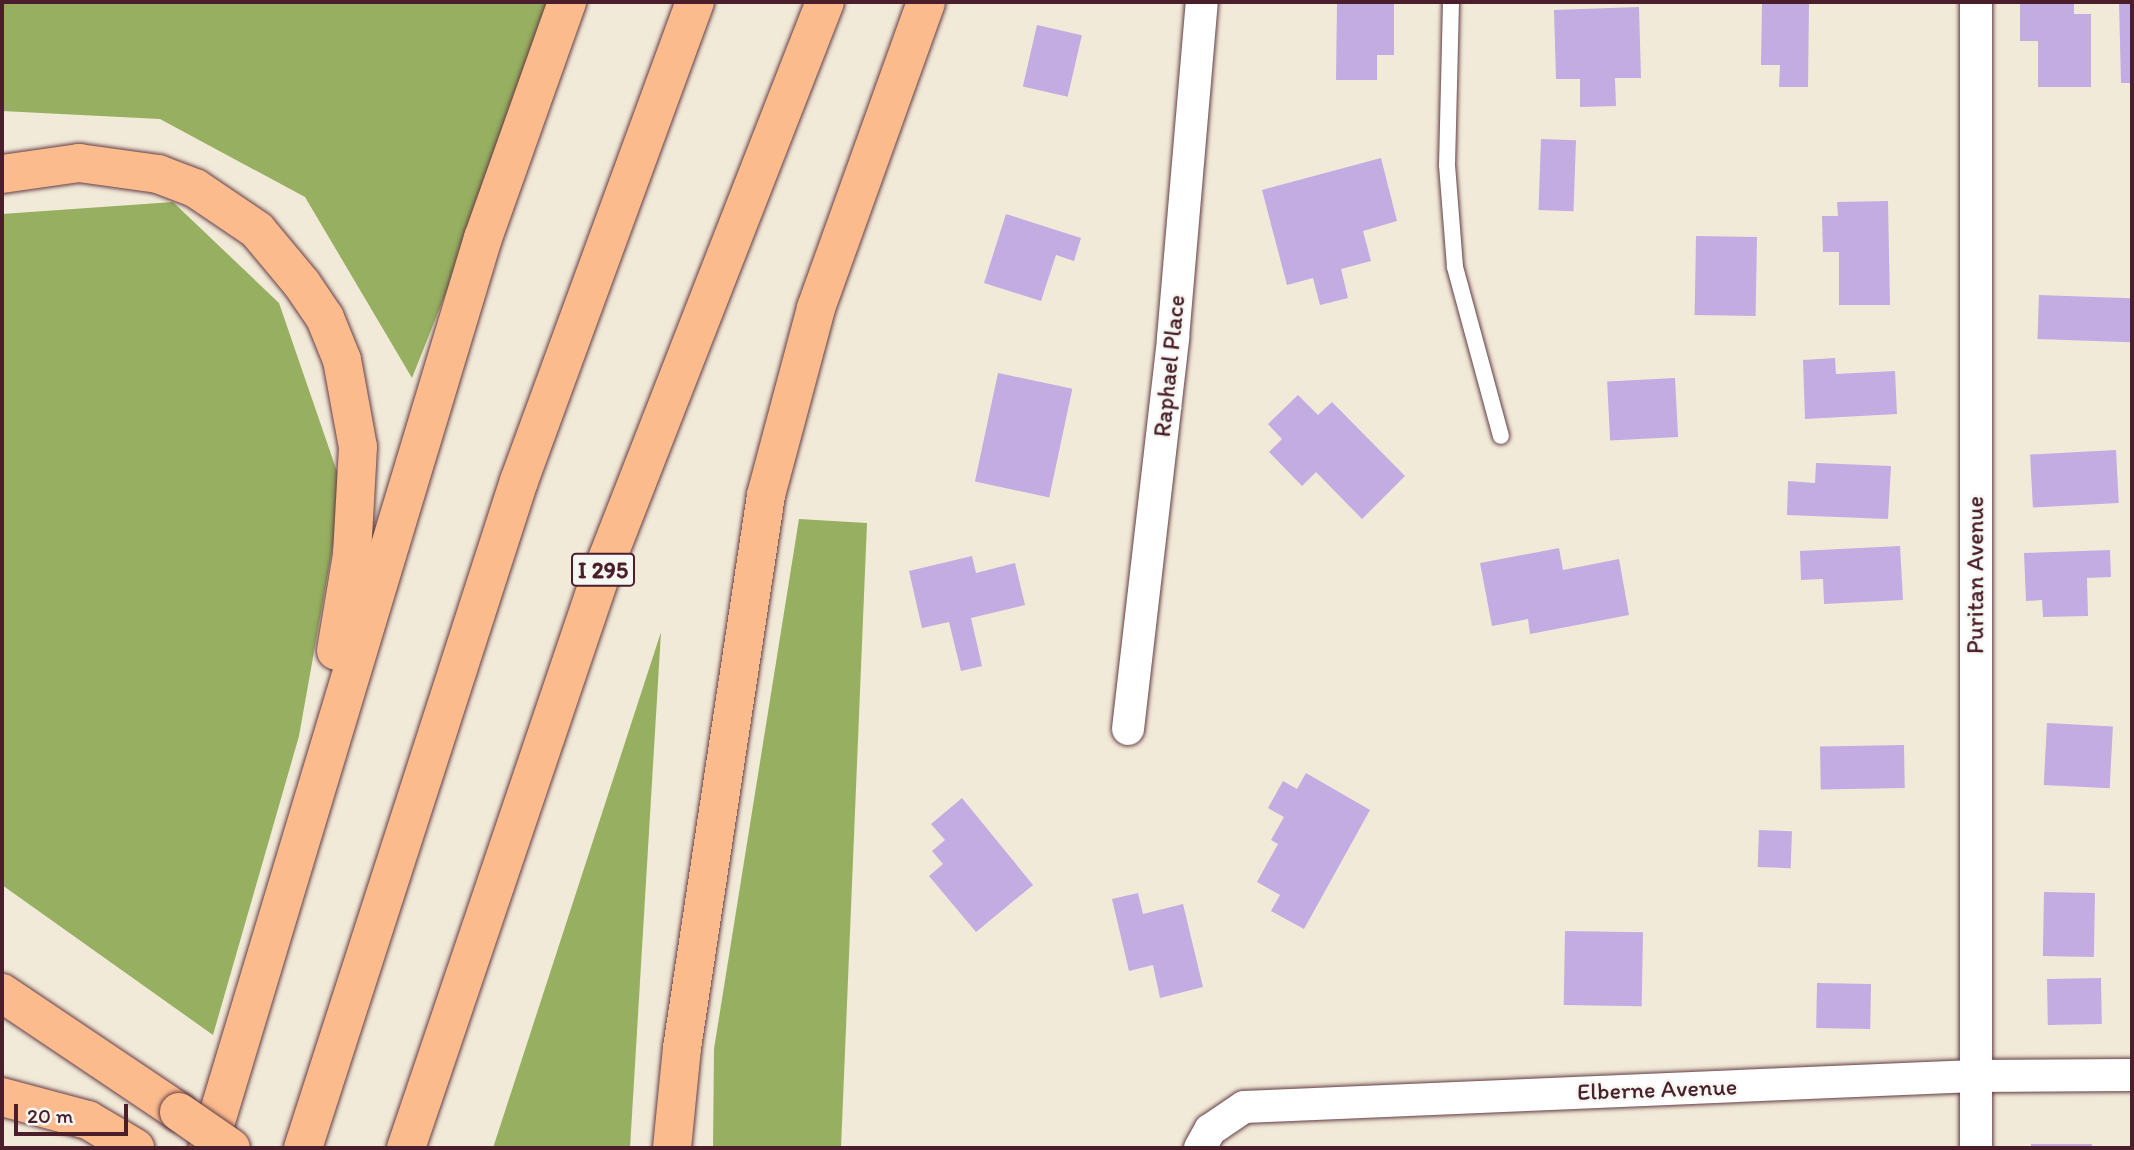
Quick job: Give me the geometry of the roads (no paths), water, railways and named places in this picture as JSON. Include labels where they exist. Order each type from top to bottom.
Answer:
[{"type":"highway","points":[[208,1148],[483,238],[568,2]]},
{"type":"highway","points":[[303,1148],[519,481],[695,2]]},
{"type":"highway","name":"I 295","points":[[406,1148],[600,576],[825,2]]},
{"type":"highway","points":[[672,1148],[682,1048],[766,495],[816,307],[926,2]]},
{"type":"highway","points":[[2,174],[68,164],[118,166],[195,188],[257,230],[326,318],[352,404],[358,497],[311,802]]},
{"type":"highway","points":[[2,968],[61,1032]]},
{"type":"highway","points":[[2,993],[231,1148]]},
{"type":"highway","points":[[2,1080],[88,1120],[135,1148]]},
{"type":"highway","points":[[2,1097],[88,1120]]},
{"type":"street","name":"Raphael Place","points":[[1128,729],[1173,338],[1202,2]]},
{"type":"street","name":"Puritan Avenue","points":[[1976,2],[1976,1148]]},
{"type":"street","name":"Elberne Avenue","points":[[1200,1148],[1210,1130],[1244,1107],[1974,1076],[2132,1075]]},
{"type":"lane","points":[[1451,2],[1447,164],[1455,267],[1501,436]]}]
